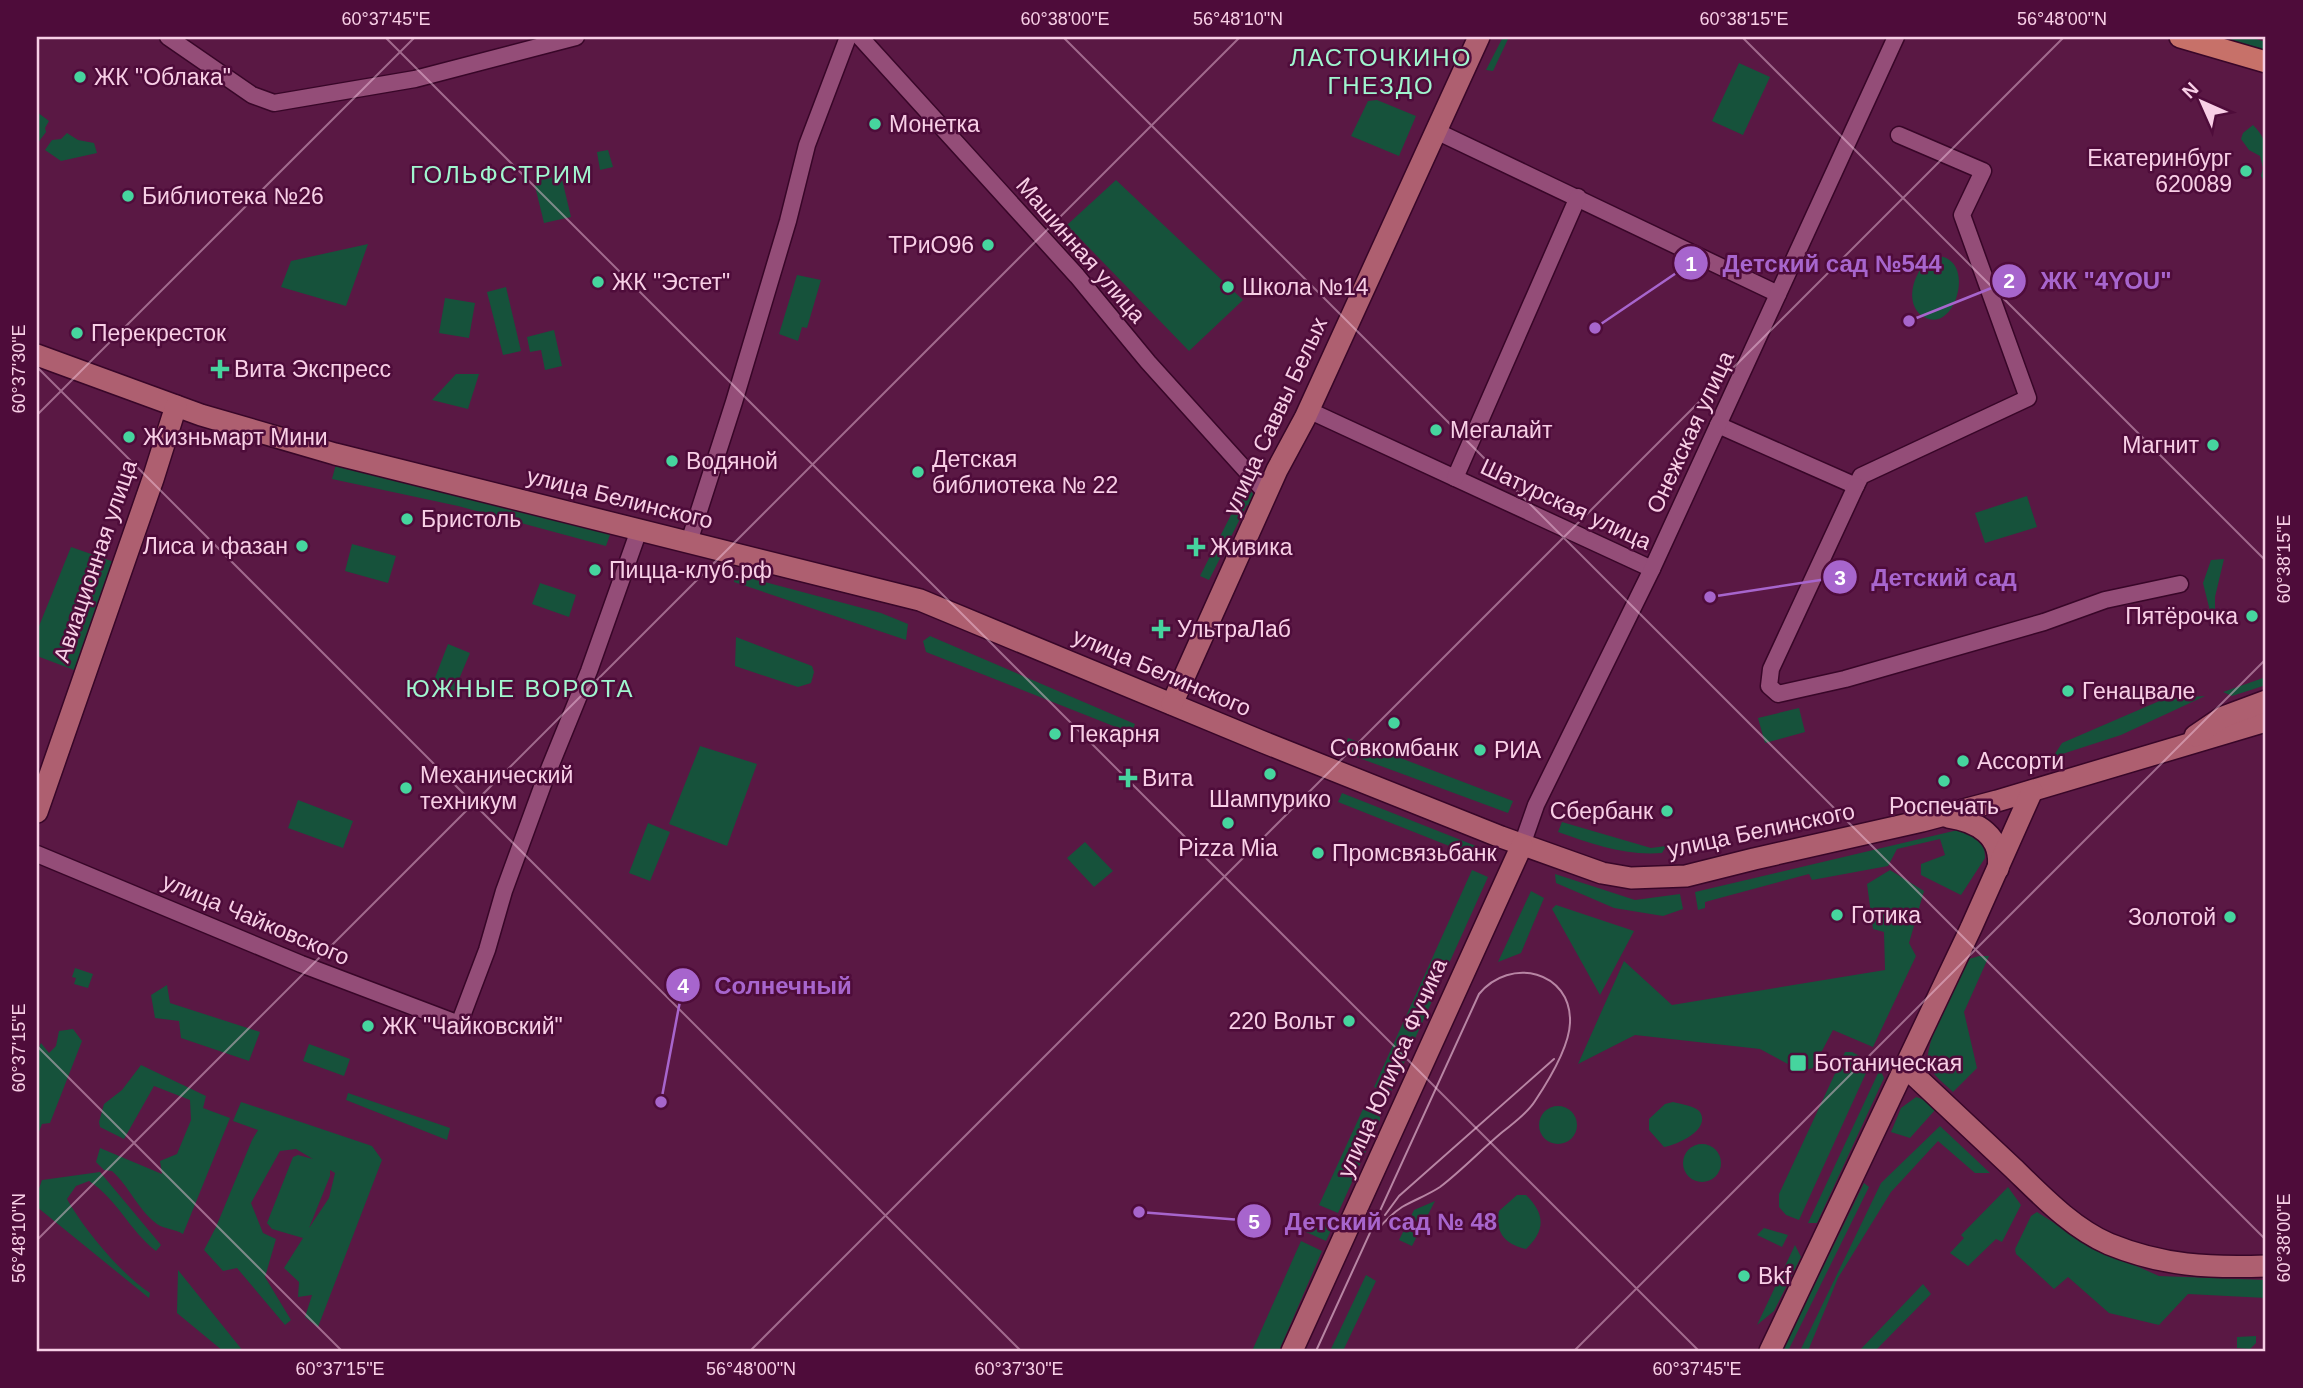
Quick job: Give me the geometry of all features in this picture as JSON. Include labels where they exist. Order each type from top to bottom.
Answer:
[{"type":"main road","points":[[2180,37],[2266,62]]},
{"type":"street","points":[[168,37],[253,95],[274,103],[415,79],[576,37]]},
{"type":"street","points":[[689,542],[788,221],[807,145],[848,37]]},
{"type":"street","name":"Машинная улица","points":[[860,37],[1077,276],[1148,362],[1267,494]]},
{"type":"street","name":"улица Саввы Белых","points":[[1172,704],[1479,37]]},
{"type":"street","name":"Онежская улица","points":[[1522,845],[1536,805],[1652,569],[1896,37]]},
{"type":"street","points":[[1436,131],[1778,294]]},
{"type":"street","points":[[1899,135],[1983,171],[1962,215],[2028,398],[1861,477],[1771,669],[1769,686],[1778,694],[1845,679],[2044,622],[2105,600],[2180,583]]},
{"type":"street","points":[[1455,478],[1578,197]]},
{"type":"street","name":"улица Белинского","points":[[37,355],[176,406],[347,457],[920,600],[1263,743],[1522,845],[1602,873],[1631,878],[1686,876],[1943,816],[2266,721]]},
{"type":"street","name":"Авиационная улица","points":[[37,812],[176,406]]},
{"type":"street","name":"Шатурская улица","points":[[1308,410],[1652,569]]},
{"type":"street","points":[[1718,425],[1856,486]]},
{"type":"street","name":"улица Чайковского","points":[[37,854],[302,964],[459,1024],[487,950],[504,891],[545,779],[589,671],[639,530]]},
{"type":"street","points":[[2181,745],[2223,717],[2266,701]]},
{"type":"street","points":[[1770,1351],[1904,1071],[2032,791]]},
{"type":"street","points":[[1943,816],[1965,819],[1983,829],[1997,844],[2000,860],[1998,869]]},
{"type":"street","name":"улица Юлиуса Фучика","points":[[1292,1351],[1522,845]]},
{"type":"street","points":[[1904,1071],[1915,1076],[2060,1212],[2107,1243],[2152,1258],[2186,1265],[2211,1268],[2266,1266]]},
{"type":"green space","points":[[1503,37],[1509,37],[1493,71],[1486,70]]},
{"type":"green space","points":[[2213,37],[2249,37],[2266,42],[2266,52]]},
{"type":"green space","points":[[1739,63],[1770,77],[1743,135],[1712,121]]},
{"type":"green space","points":[[1377,100],[1416,116],[1399,156],[1351,136],[1368,101]]},
{"type":"green space","points":[[37,112],[49,121],[46,132],[37,144]]},
{"type":"green space","points":[[2253,125],[2265,146],[2266,184],[2261,176],[2263,168],[2260,156],[2249,150],[2241,139],[2243,133]]},
{"type":"green space","points":[[67,133],[78,140],[94,143],[97,153],[61,161],[45,150],[52,140],[61,139]]},
{"type":"green space","points":[[608,150],[613,167],[600,170],[597,152]]},
{"type":"green space","points":[[561,175],[571,217],[544,223],[534,182]]},
{"type":"green space","points":[[1116,180],[1243,300],[1189,351],[1067,225]]},
{"type":"green space","points":[[368,244],[346,306],[281,287],[291,261]]},
{"type":"green space","points":[[1935,256],[1948,259],[1956,267],[1959,279],[1954,304],[1946,314],[1937,319],[1926,318],[1918,312],[1912,295],[1917,276]]},
{"type":"green space","points":[[797,275],[821,280],[807,328],[802,327],[798,341],[779,334]]},
{"type":"green space","points":[[506,287],[521,351],[503,355],[487,292]]},
{"type":"green space","points":[[445,298],[475,303],[469,338],[439,333]]},
{"type":"green space","points":[[554,330],[562,366],[545,370],[541,350],[530,352],[527,337]]},
{"type":"green space","points":[[456,374],[479,374],[468,409],[432,400]]},
{"type":"green space","points":[[336,464],[611,532],[606,546],[458,506],[332,479]]},
{"type":"green space","points":[[1249,489],[1256,497],[1252,507],[1247,505],[1209,580],[1200,576],[1239,499]]},
{"type":"green space","points":[[2027,496],[2037,527],[1985,543],[1975,513]]},
{"type":"green space","points":[[352,544],[396,556],[388,583],[345,571]]},
{"type":"green space","points":[[71,547],[117,563],[74,670],[37,656],[37,631]]},
{"type":"green space","points":[[2224,559],[2215,597],[2215,614],[2211,615],[2203,583],[2211,560]]},
{"type":"green space","points":[[735,574],[881,613],[908,624],[906,640],[734,582]]},
{"type":"green space","points":[[540,583],[576,595],[569,617],[532,604]]},
{"type":"green space","points":[[930,636],[1135,724],[1131,733],[926,652],[923,641]]},
{"type":"green space","points":[[736,637],[812,666],[814,672],[811,683],[798,687],[735,666]]},
{"type":"green space","points":[[448,644],[470,653],[454,691],[433,683]]},
{"type":"green space","points":[[2266,677],[2266,685],[2232,696],[2223,692]]},
{"type":"green space","points":[[2205,696],[2121,735],[2053,757],[2062,743],[2164,699]]},
{"type":"green space","points":[[1799,708],[1805,732],[1765,743],[1758,718]]},
{"type":"green space","points":[[1348,738],[1513,801],[1508,813],[1343,752]]},
{"type":"green space","points":[[700,746],[757,764],[727,846],[669,824]]},
{"type":"green space","points":[[1342,793],[1476,846],[1472,855],[1338,802]]},
{"type":"green space","points":[[298,800],[353,821],[343,848],[288,828]]},
{"type":"green space","points":[[1562,822],[1651,848],[1666,846],[1662,853],[1635,853],[1609,848],[1558,832]]},
{"type":"green space","points":[[648,823],[670,832],[650,881],[629,873]]},
{"type":"green space","points":[[1962,829],[1984,842],[1985,858],[1961,895],[1921,875],[1921,864],[1945,855],[1940,839],[1897,849],[1888,866],[1812,880],[1809,874],[1705,902],[1705,908],[1698,910],[1695,892]]},
{"type":"green space","points":[[1085,842],[1113,871],[1094,887],[1067,858]]},
{"type":"green space","points":[[1472,870],[1488,877],[1390,1094],[1374,1087]]},
{"type":"green space","points":[[1890,870],[1924,891],[1909,943],[1916,956],[1873,1047],[1833,1030],[1813,1068],[1801,1071],[1760,1049],[1635,1035],[1578,1064],[1624,961],[1672,1005],[1885,970],[1884,932],[1873,929],[1867,884]]},
{"type":"green space","points":[[1555,874],[1635,900],[1680,894],[1683,909],[1663,916],[1614,908],[1556,883]]},
{"type":"green space","points":[[1531,891],[1544,898],[1521,953],[1498,962]]},
{"type":"green space","points":[[1556,905],[1634,931],[1600,995],[1552,909]]},
{"type":"green space","points":[[1989,956],[1964,1012],[1977,1068],[1953,1092],[1930,1068],[1930,1046],[1941,1014],[1969,959]]},
{"type":"green space","points":[[75,968],[93,974],[88,988],[74,984],[76,978],[72,977]]},
{"type":"green space","points":[[167,985],[170,1003],[260,1032],[249,1061],[181,1038],[179,1021],[155,1018],[151,995]]},
{"type":"green space","points":[[73,1029],[82,1041],[50,1123],[42,1124],[37,1137],[37,1051],[41,1043],[49,1053],[56,1046],[59,1031]]},
{"type":"green space","points":[[309,1044],[350,1059],[344,1076],[303,1061]]},
{"type":"green space","points":[[1845,1052],[1852,1052],[1871,1062],[1799,1220],[1786,1215],[1779,1207],[1779,1194]]},
{"type":"green space","points":[[141,1065],[206,1096],[203,1108],[230,1118],[183,1234],[157,1224],[144,1212],[118,1177],[112,1171],[104,1170],[96,1162],[100,1148],[162,1174],[160,1161],[177,1154],[191,1120],[190,1100],[154,1086],[124,1139],[100,1127],[104,1104],[122,1090]]},
{"type":"green space","points":[[1880,1069],[1884,1078],[1817,1223],[1808,1223]]},
{"type":"green space","points":[[348,1093],[450,1128],[447,1140],[346,1100]]},
{"type":"green space","points":[[1916,1097],[1925,1100],[1935,1110],[1910,1138],[1891,1132],[1901,1108]]},
{"type":"green space","points":[[241,1102],[372,1146],[382,1160],[318,1327],[305,1317],[312,1295],[298,1297],[299,1282],[284,1268],[303,1238],[272,1229],[267,1223],[293,1157],[298,1155],[313,1159],[296,1149],[280,1151],[251,1203],[263,1233],[276,1239],[265,1277],[291,1320],[285,1325],[237,1268],[223,1271],[204,1250],[258,1130],[233,1121]],"holes":[[[330,1170],[335,1173],[329,1198],[309,1228]]]},
{"type":"green space","points":[[1673,1102],[1700,1112],[1701,1125],[1691,1136],[1664,1147],[1649,1130],[1649,1119],[1665,1104]]},
{"type":"green space","points":[[1558,1106],[1571,1112],[1577,1125],[1571,1138],[1558,1144],[1545,1138],[1539,1125],[1545,1112]]},
{"type":"green space","points":[[1363,1109],[1380,1116],[1380,1120],[1338,1213],[1319,1205]]},
{"type":"green space","points":[[1940,1126],[1990,1173],[1975,1173],[1938,1141],[1891,1192],[1838,1278],[1808,1351],[1800,1351],[1881,1183]]},
{"type":"green space","points":[[1702,1144],[1716,1149],[1721,1163],[1716,1177],[1702,1182],[1688,1177],[1683,1163],[1688,1149]]},
{"type":"green space","points":[[100,1172],[161,1245],[156,1251],[138,1234],[108,1197],[89,1181],[76,1186],[67,1199],[93,1237],[127,1275],[150,1293],[149,1298],[37,1207],[37,1194],[42,1180]]},
{"type":"green space","points":[[1864,1183],[1869,1187],[1788,1351],[1782,1351]]},
{"type":"green space","points":[[2008,1187],[2021,1205],[2002,1242],[1996,1239],[1968,1266],[1950,1253],[1964,1238],[1961,1235]]},
{"type":"green space","points":[[1517,1195],[1526,1195],[1540,1215],[1540,1229],[1526,1249],[1507,1241],[1499,1226],[1499,1211]]},
{"type":"green space","points":[[1435,1201],[1412,1246],[1399,1240],[1414,1210]]},
{"type":"green space","points":[[2037,1212],[2089,1245],[2159,1276],[2266,1280],[2266,1298],[2188,1294],[2159,1325],[2109,1313],[2068,1277],[2054,1289],[2016,1254],[2015,1249],[2031,1216]]},
{"type":"green space","points":[[1314,1215],[1334,1224],[1326,1241],[1306,1232]]},
{"type":"green space","points":[[1764,1228],[1788,1235],[1782,1247],[1757,1235]]},
{"type":"green space","points":[[1301,1241],[1322,1251],[1279,1351],[1252,1351]]},
{"type":"green space","points":[[1795,1245],[1801,1257],[1774,1311],[1757,1325]]},
{"type":"green space","points":[[178,1270],[243,1351],[223,1351],[177,1313]]},
{"type":"green space","points":[[1366,1275],[1376,1281],[1343,1351],[1330,1351]]},
{"type":"green space","points":[[1923,1284],[1931,1294],[1875,1351],[1859,1351]]},
{"type":"green space","points":[[2256,1336],[2256,1343],[2250,1349],[2237,1348],[2237,1337]]},
{"type":"tram line","points":[[1316,1351],[1479,994],[1492,982],[1507,975],[1537,975],[1550,981],[1561,991],[1568,1005],[1569,1033],[1557,1064],[1532,1106],[1448,1181],[1402,1207],[1378,1229]]},
{"type":"tram line","points":[[1385,1215],[1399,1196],[1554,1059]]},
{"type":"place","name":"ЖК \"Облака\"","points":[[80,77]]},
{"type":"place","name":"Монетка","points":[[875,124]]},
{"type":"place","name":"Екатеринбург 620089","points":[[2246,171]]},
{"type":"place","name":"Библиотека №26","points":[[128,196]]},
{"type":"place","name":"ТРиО96","points":[[988,245]]},
{"type":"place","name":"ЖК \"Эстет\"","points":[[598,282]]},
{"type":"place","name":"Школа №14","points":[[1228,287]]},
{"type":"place","name":"ЖК \"4YOU\"","points":[[1909,321]]},
{"type":"place","name":"Детский сад №544","points":[[1595,328]]},
{"type":"place","name":"Перекресток","points":[[77,333]]},
{"type":"place","name":"Вита Экспресс","points":[[220,369]]},
{"type":"place","name":"Мегалайт","points":[[1436,430]]},
{"type":"place","name":"Жизньмарт Мини","points":[[129,437]]},
{"type":"place","name":"Магнит","points":[[2213,445]]},
{"type":"place","name":"Водяной","points":[[672,461]]},
{"type":"place","name":"Детская библиотека № 22","points":[[918,472]]},
{"type":"place","name":"Бристоль","points":[[407,519]]},
{"type":"place","name":"Лиса и фазан","points":[[302,546]]},
{"type":"place","name":"Живика","points":[[1196,547]]},
{"type":"place","name":"Пицца-клуб.рф","points":[[595,570]]},
{"type":"place","name":"Детский сад","points":[[1710,597]]},
{"type":"place","name":"Пятёрочка","points":[[2252,616]]},
{"type":"place","name":"УльтраЛаб","points":[[1161,629]]},
{"type":"place","name":"Генацвале","points":[[2068,691]]},
{"type":"place","name":"Совкомбанк","points":[[1394,723]]},
{"type":"place","name":"Пекарня","points":[[1055,734]]},
{"type":"place","name":"РИА","points":[[1480,750]]},
{"type":"place","name":"Ассорти","points":[[1963,761]]},
{"type":"place","name":"Шампурико","points":[[1270,774]]},
{"type":"place","name":"Вита","points":[[1128,778]]},
{"type":"place","name":"Роспечать","points":[[1944,781]]},
{"type":"place","name":"Механический техникум","points":[[406,788]]},
{"type":"place","name":"Сбербанк","points":[[1667,811]]},
{"type":"place","name":"Pizza Mia","points":[[1228,823]]},
{"type":"place","name":"Промсвязьбанк","points":[[1318,853]]},
{"type":"place","name":"Готика","points":[[1837,915]]},
{"type":"place","name":"Золотой","points":[[2230,917]]},
{"type":"place","name":"220 Вольт","points":[[1349,1021]]},
{"type":"place","name":"ЖК \"Чайковский\"","points":[[368,1026]]},
{"type":"place","name":"Ботаническая","points":[[1798,1063]]},
{"type":"place","name":"Солнечный","points":[[661,1102]]},
{"type":"place","name":"Детский сад № 48","points":[[1139,1212]]},
{"type":"place","name":"Bkf","points":[[1744,1276]]},
{"type":"district","name":"ЛАСТОЧКИНО ГНЕЗДО","points":[[1381,72]]},
{"type":"district","name":"ГОЛЬФСТРИМ","points":[[502,175]]},
{"type":"district","name":"ЮЖНЫЕ ВОРОТА","points":[[520,689]]}]
